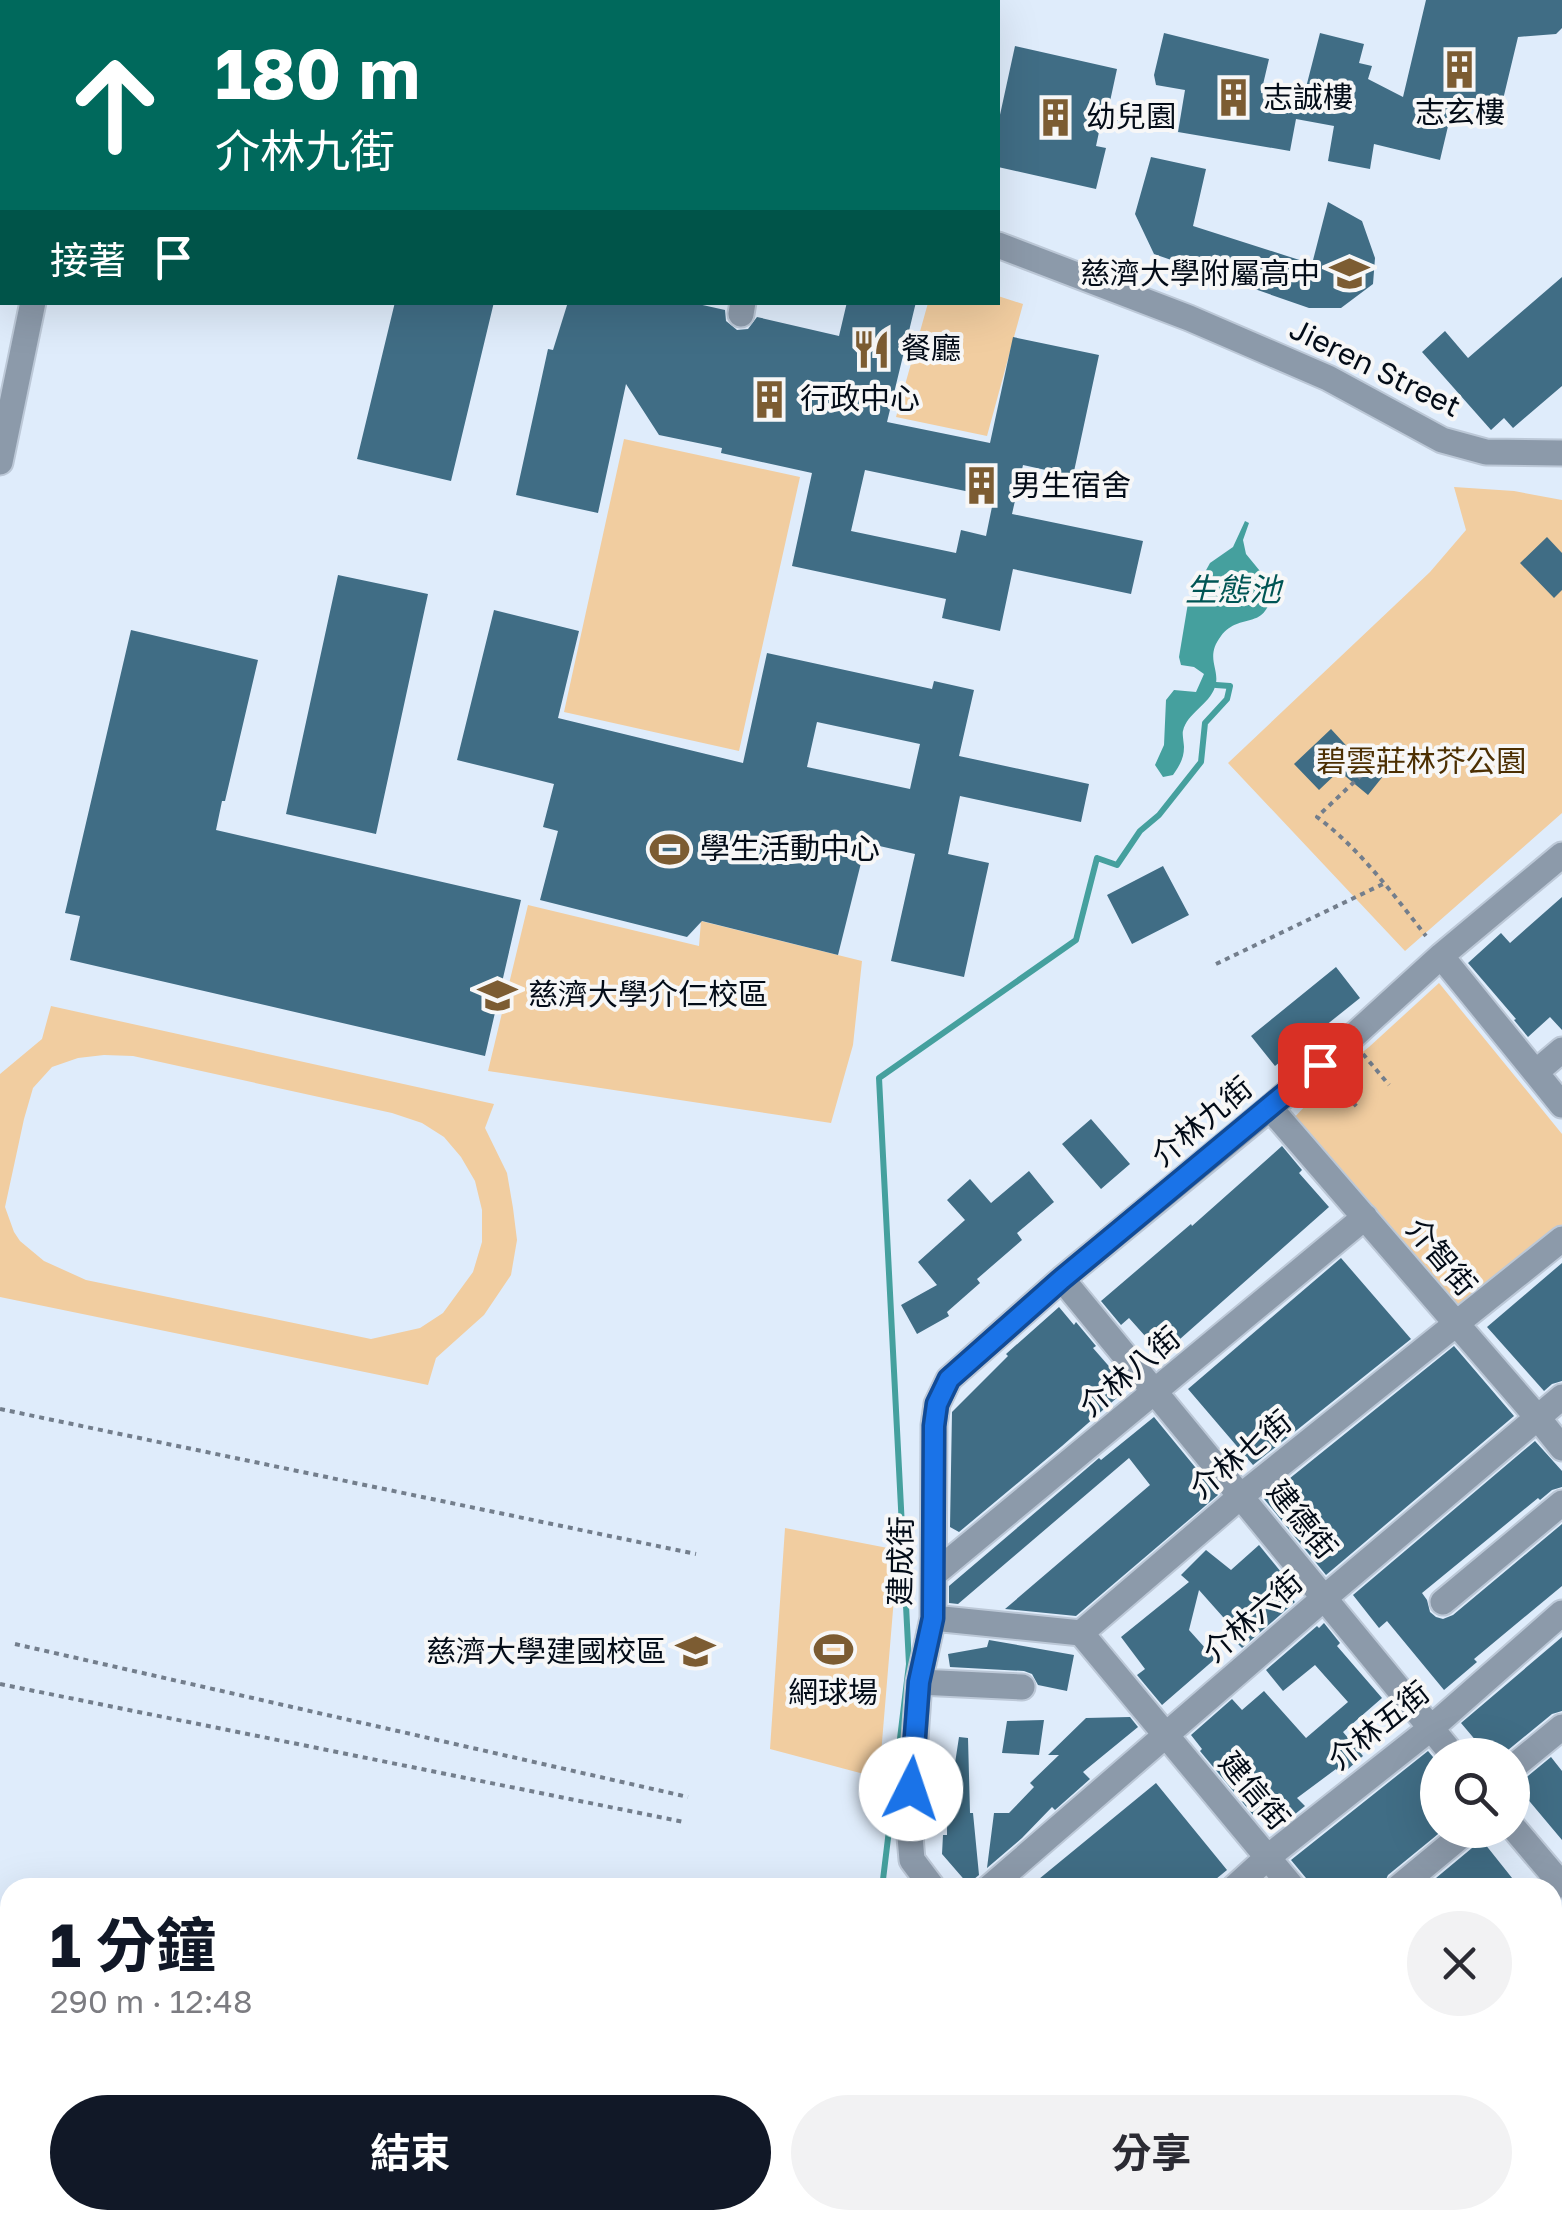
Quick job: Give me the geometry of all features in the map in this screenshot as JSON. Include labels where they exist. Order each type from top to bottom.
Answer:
[{"type":"street","name":"Jieren Street","points":[[1000,246],[1189,318],[1328,378],[1442,440],[1486,452],[1562,454]]},
{"type":"street","points":[[0,462],[32,305]]},
{"type":"street","name":"介林九街","points":[[1062,1279],[1270,1108],[1562,855]]},
{"type":"street","points":[[1441,956],[1562,1106]]},
{"type":"street","points":[[1536,1072],[1562,1050]]},
{"type":"street","name":"介智街","points":[[1270,1108],[1562,1448]]},
{"type":"street","name":"介林八街","points":[[934,1574],[1366,1218]]},
{"type":"street","name":"介林七街","points":[[1081,1633],[1241,1496],[1562,1239]]},
{"type":"street","name":"建德街","points":[[1062,1279],[1438,1738]]},
{"type":"street","name":"建成街","points":[[926,1878],[912,1860],[908,1824],[919,1682],[933,1618],[937,1404],[949,1379],[1062,1279]]},
{"type":"street","name":"介林六街","points":[[1001,1878],[1323,1598],[1562,1398]]},
{"type":"street","points":[[1443,1602],[1562,1503]]},
{"type":"street","name":"介林五街","points":[[1245,1878],[1430,1729],[1562,1613]]},
{"type":"street","points":[[933,1618],[1081,1633]]},
{"type":"street","name":"建信街","points":[[1081,1633],[1285,1878]]},
{"type":"street","points":[[919,1682],[1022,1687]]},
{"type":"street","points":[[1530,1753],[1562,1727]]},
{"type":"street","points":[[1410,1878],[1446,1848]]},
{"type":"street","points":[[1529,1848],[1552,1878]]},
{"type":"path","points":[[1370,768],[1317,817],[1384,884],[1441,956]]},
{"type":"path","points":[[1216,964],[1384,884]]},
{"type":"path","points":[[1350,1039],[1390,1084]]},
{"type":"path","points":[[1320,1065],[1357,1107]]},
{"type":"path","points":[[0,1409],[696,1554]]},
{"type":"path","points":[[15,1644],[688,1798]]},
{"type":"path","points":[[0,1684],[684,1822]]},
{"type":"green space","points":[[1000,297],[1023,304],[987,436],[896,417],[927,305],[1000,305]]},
{"type":"green space","points":[[624,439],[800,477],[739,751],[564,712]]},
{"type":"green space","name":"碧雲莊林芥公園","points":[[1454,487],[1514,491],[1562,500],[1562,813],[1405,951],[1228,763],[1430,572],[1466,530]]},
{"type":"green space","points":[[528,905],[699,946],[701,921],[862,961],[853,1045],[831,1123],[488,1071]]},
{"type":"green space","points":[[1439,983],[1562,1134],[1562,1227],[1457,1313],[1291,1121],[1337,1072]]},
{"type":"green space","points":[[51,1006],[494,1104],[485,1128],[507,1173],[517,1240],[511,1275],[484,1315],[436,1358],[428,1385],[0,1297],[0,1074],[42,1039]],"holes":[[[133,1056],[422,1123],[444,1137],[475,1181],[482,1210],[482,1242],[473,1272],[443,1313],[420,1328],[371,1339],[86,1280],[44,1261],[20,1241],[5,1207],[33,1088],[52,1067],[78,1058]]]},
{"type":"green space","name":"網球場","points":[[785,1528],[898,1550],[879,1778],[770,1749]]},
{"type":"water","name":"生態池","points":[[1245,521],[1249,523],[1243,540],[1246,554],[1273,587],[1270,602],[1259,616],[1229,628],[1216,644],[1215,687],[1185,725],[1178,768],[1173,775],[1163,777],[1155,765],[1164,745],[1166,700],[1174,690],[1196,692],[1204,674],[1181,665],[1179,657],[1188,603],[1210,563],[1233,547]]},
{"type":"building","points":[[1426,0],[1562,0],[1562,28],[1556,34],[1518,37],[1500,112],[1454,101],[1440,160],[1374,144],[1370,169],[1328,161],[1334,126],[1296,119],[1290,151],[1178,132],[1185,90],[1156,85],[1154,75],[1164,33],[1269,59],[1261,93],[1302,103],[1320,33],[1364,44],[1359,63],[1372,66],[1368,79],[1403,97]]},
{"type":"building","name":"幼兒園","points":[[1015,46],[1117,69],[1109,106],[1130,123],[1102,118],[1096,146],[1106,148],[1096,189],[1000,167],[1000,115]]},
{"type":"building","points":[[1151,157],[1206,169],[1193,226],[1312,264],[1328,202],[1362,221],[1375,258],[1373,284],[1341,308],[1309,308],[1154,254],[1135,214]]},
{"type":"building","points":[[1562,277],[1562,386],[1513,428],[1504,418],[1491,430],[1422,352],[1445,331],[1468,358]]},
{"type":"building","points":[[394,305],[493,305],[451,481],[357,459]]},
{"type":"building","points":[[567,305],[702,305],[725,310],[726,321],[737,330],[748,329],[757,317],[839,336],[846,305],[915,305],[887,422],[990,443],[1013,337],[1099,355],[1073,476],[1023,465],[1012,514],[1143,541],[1131,594],[1013,569],[1000,631],[942,618],[946,599],[792,566],[812,473],[659,435],[626,384],[598,513],[516,495],[548,349],[553,350]],"holes":[[[865,470],[994,497],[986,536],[961,530],[956,553],[851,531]]]},
{"type":"building","points":[[1547,537],[1562,553],[1562,590],[1554,598],[1520,563]]},
{"type":"building","points":[[338,575],[428,594],[376,834],[286,814]]},
{"type":"building","points":[[494,610],[579,631],[558,718],[743,763],[767,653],[932,689],[934,681],[974,690],[959,756],[1089,784],[1081,822],[960,796],[948,854],[989,863],[964,977],[891,961],[915,854],[866,843],[838,955],[702,921],[687,937],[540,900],[558,831],[543,827],[554,784],[457,760]],"holes":[[[817,722],[920,744],[910,789],[807,767]]]},
{"type":"building","points":[[131,630],[258,660],[216,830],[521,900],[485,1056],[70,960],[80,916],[65,913]]},
{"type":"building","points":[[1331,729],[1366,767],[1380,748],[1399,763],[1368,795],[1339,771],[1319,790],[1294,764]]},
{"type":"building","points":[[1163,866],[1189,915],[1132,944],[1107,895]]},
{"type":"building","points":[[1562,897],[1562,1030],[1550,1017],[1528,1037],[1468,963],[1501,933],[1510,943]]},
{"type":"building","points":[[1336,967],[1360,998],[1275,1066],[1251,1036]]},
{"type":"building","points":[[1091,1119],[1130,1164],[1101,1189],[1062,1144]]},
{"type":"building","points":[[1282,1146],[1302,1170],[1299,1173],[1329,1207],[1162,1355],[1129,1318],[1121,1325],[1101,1301]]},
{"type":"building","points":[[1029,1171],[1054,1202],[1017,1233],[1022,1240],[977,1279],[980,1283],[947,1312],[949,1316],[917,1334],[901,1305],[937,1285],[918,1262],[965,1220],[947,1200],[970,1179],[991,1203]]},
{"type":"building","points":[[1341,1258],[1411,1339],[1253,1465],[1188,1389]]},
{"type":"building","points":[[1562,1263],[1562,1381],[1544,1391],[1487,1327]]},
{"type":"building","points":[[1059,1307],[1074,1325],[1076,1322],[1128,1388],[959,1532],[950,1527],[952,1412],[1006,1354]]},
{"type":"building","points":[[1454,1346],[1514,1416],[1326,1575],[1264,1499]]},
{"type":"building","points":[[1154,1417],[1218,1495],[1076,1616],[1005,1609],[1150,1485],[1129,1458],[958,1604],[949,1603],[949,1586],[1099,1458]]},
{"type":"building","points":[[1535,1441],[1562,1471],[1562,1487],[1538,1498],[1422,1593],[1436,1617],[1453,1615],[1562,1524],[1562,1586],[1474,1659],[1477,1662],[1444,1690],[1387,1621],[1379,1628],[1353,1595]]},
{"type":"building","points":[[1259,1545],[1281,1572],[1273,1579],[1295,1602],[1242,1648],[1234,1640],[1239,1635],[1199,1590],[1189,1630],[1215,1659],[1162,1705],[1137,1675],[1145,1669],[1121,1637],[1189,1582],[1181,1575],[1206,1550],[1231,1570]]},
{"type":"building","points":[[1324,1623],[1340,1643],[1337,1646],[1382,1698],[1343,1732],[1363,1756],[1341,1775],[1336,1769],[1297,1798],[1305,1806],[1273,1832],[1256,1812],[1253,1815],[1191,1735],[1232,1699],[1242,1710],[1264,1691],[1306,1738],[1348,1702],[1315,1665],[1283,1691],[1266,1670]]},
{"type":"building","points":[[1562,1637],[1562,1711],[1552,1714],[1523,1738],[1474,1738],[1461,1723]]},
{"type":"building","points":[[989,1640],[1074,1655],[1067,1691],[1038,1685],[1032,1674],[1024,1671],[950,1667],[948,1654],[987,1647]]},
{"type":"building","points":[[1130,1717],[1138,1727],[1083,1772],[1090,1779],[1055,1810],[1052,1807],[987,1868],[994,1813],[1009,1813],[1034,1787],[1030,1783],[1059,1755],[1048,1755],[1086,1718]]},
{"type":"building","points":[[1044,1720],[1039,1755],[1002,1753],[1007,1721]]},
{"type":"building","points":[[959,1737],[968,1738],[970,1813],[979,1875],[975,1878],[963,1878],[942,1854]]},
{"type":"building","points":[[1420,1757],[1421,1848],[1387,1878],[1306,1878],[1291,1860]]},
{"type":"building","points":[[1551,1757],[1562,1771],[1562,1840],[1530,1802],[1530,1774]]},
{"type":"building","points":[[1156,1783],[1227,1870],[1217,1878],[1040,1878]]},
{"type":"building","points":[[1472,1848],[1488,1848],[1512,1878],[1436,1878]]},
{"type":"waterway","points":[[883,1878],[909,1664],[879,1078],[1076,940],[1097,858],[1117,865],[1140,831],[1159,815],[1201,762],[1205,723],[1227,699],[1230,686],[1216,685]]},
{"type":"place","name":"志玄樓","points":[[1460,69]]},
{"type":"place","name":"志誠樓","points":[[1233,98]]},
{"type":"place","name":"幼兒園","points":[[1056,117]]},
{"type":"place","name":"慈濟大學附屬高中","points":[[1350,274]]},
{"type":"place","name":"餐廳","points":[[871,349]]},
{"type":"place","name":"行政中心","points":[[770,399]]},
{"type":"place","name":"男生宿舍","points":[[981,486]]},
{"type":"place","name":"學生活動中心","points":[[670,849]]},
{"type":"place","name":"慈濟大學介仁校區","points":[[498,995]]},
{"type":"place","name":"網球場","points":[[833,1649]]},
{"type":"place","name":"慈濟大學建國校區","points":[[696,1652]]},
{"type":"route","points":[[911,1789],[919,1682],[933,1618],[934,1426],[937,1404],[949,1379],[1062,1279],[1320,1065]]}]
